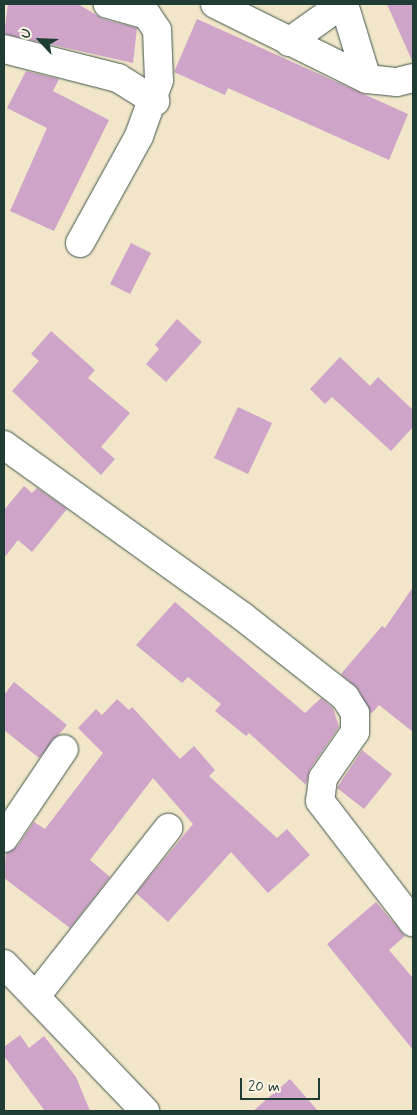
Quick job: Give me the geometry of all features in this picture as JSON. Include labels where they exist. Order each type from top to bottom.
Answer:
[{"type":"street","points":[[80,242],[155,101],[156,30],[147,15],[108,4]]},
{"type":"street","points":[[216,4],[289,42],[367,79],[397,82],[413,78]]},
{"type":"street","points":[[289,42],[343,4],[367,79]]},
{"type":"street","points":[[4,49],[118,78],[155,101]]},
{"type":"street","points":[[4,445],[242,616],[345,697],[355,713],[355,732],[322,778],[320,801],[413,922]]},
{"type":"street","points":[[4,838],[64,749]]},
{"type":"street","points":[[36,996],[168,828]]},
{"type":"street","points":[[4,964],[145,1111]]},
{"type":"building","points":[[8,4],[78,4],[103,19],[137,28],[133,63],[4,34]]},
{"type":"building","points":[[387,4],[413,4],[413,63]]},
{"type":"building","points":[[197,19],[408,114],[389,160],[228,88],[225,95],[174,72]]},
{"type":"building","points":[[26,71],[59,79],[53,91],[109,120],[54,231],[10,211],[47,128],[7,108]]},
{"type":"building","points":[[131,243],[151,253],[130,294],[110,284]]},
{"type":"building","points":[[177,319],[202,342],[166,382],[146,364],[159,349],[155,345]]},
{"type":"building","points":[[51,331],[95,370],[88,378],[130,413],[101,447],[115,459],[101,475],[12,391],[39,361],[31,354]]},
{"type":"building","points":[[340,357],[370,386],[378,377],[413,410],[413,427],[391,451],[332,397],[325,404],[310,389]]},
{"type":"building","points":[[238,407],[272,423],[248,474],[214,458]]},
{"type":"building","points":[[24,486],[32,493],[37,488],[67,509],[32,552],[18,540],[4,558],[4,510]]},
{"type":"building","points":[[413,587],[413,732],[379,705],[371,714],[358,689],[341,674],[382,626],[385,628]]},
{"type":"building","points":[[175,602],[305,713],[321,698],[333,708],[339,727],[310,769],[306,785],[249,733],[246,736],[215,711],[221,704],[188,677],[182,683],[136,645]]},
{"type":"building","points":[[14,682],[67,725],[39,758],[4,730],[4,695]]},
{"type":"building","points":[[117,699],[129,710],[132,707],[180,759],[194,746],[215,770],[209,776],[277,838],[287,829],[310,855],[268,893],[231,852],[168,922],[136,893],[193,824],[153,778],[90,860],[110,877],[70,928],[4,878],[6,853],[17,847],[34,822],[45,829],[103,753],[78,728],[96,709],[102,715]]},
{"type":"building","points":[[362,750],[392,774],[364,809],[337,788]]},
{"type":"building","points":[[376,902],[405,936],[389,950],[413,978],[413,1050],[327,944]]},
{"type":"building","points":[[20,1035],[29,1048],[44,1036],[76,1077],[90,1111],[45,1111],[4,1056],[4,1047]]},
{"type":"building","points":[[290,1079],[318,1111],[253,1111]]}]
